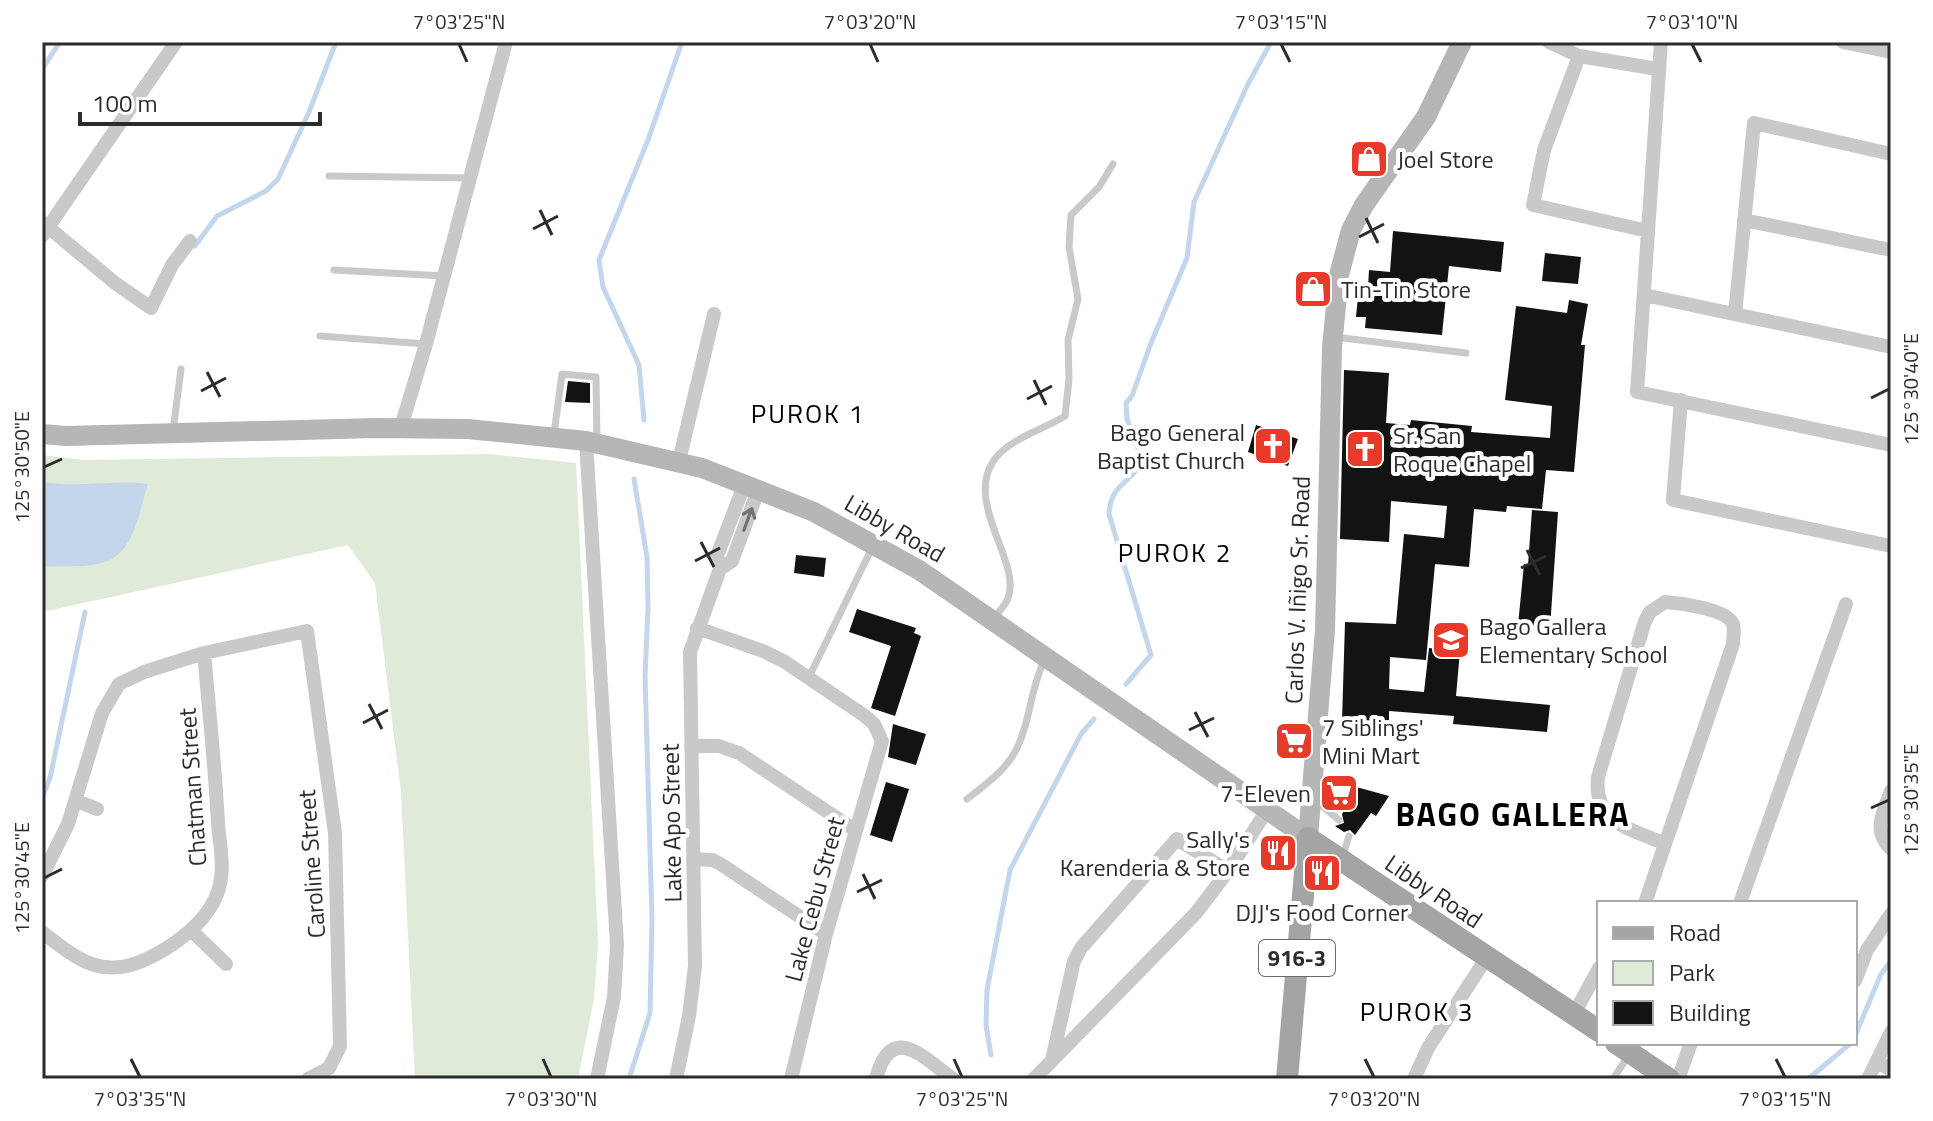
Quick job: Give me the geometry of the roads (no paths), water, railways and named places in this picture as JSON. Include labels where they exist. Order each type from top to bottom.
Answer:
[{"type":"main road","name":"Carlos V. Iñigo Sr. Road","points":[[1308,838],[1325,630],[1332,336],[1339,275],[1351,230],[1364,205],[1426,117],[1462,42]]},
{"type":"main road","name":"Libby Road","points":[[42,434],[401,427],[505,431],[591,442],[679,461],[752,486],[814,512],[930,577],[1308,838],[1597,1030]]},
{"type":"main road","name":"916-3","points":[[1287,1079],[1308,838]]},
{"type":"main road","points":[[1623,1048],[1669,1079]]},
{"type":"street","points":[[176,42],[44,228],[151,308],[172,265],[190,241]]},
{"type":"street","points":[[401,427],[506,42]]},
{"type":"street","points":[[1549,42],[1579,56],[1658,69]]},
{"type":"street","points":[[1661,42],[1637,392],[1891,445]]},
{"type":"street","points":[[1843,42],[1887,48]]},
{"type":"street","points":[[1579,56],[1544,150],[1533,205],[1648,231]]},
{"type":"street","points":[[1735,314],[1754,123],[1891,154]]},
{"type":"street","points":[[1744,220],[1891,250]]},
{"type":"street","points":[[1644,295],[1891,347]]},
{"type":"street","points":[[679,461],[714,314]]},
{"type":"street","points":[[1681,400],[1673,500],[1891,546]]},
{"type":"street","points":[[591,442],[617,945],[614,997],[597,1079]]},
{"type":"street","name":"Lake Apo Street","points":[[676,1079],[694,978],[690,652],[720,569],[732,561],[752,486]]},
{"type":"street","points":[[1646,901],[1733,644],[1734,632],[1733,624],[1722,614],[1665,602],[1650,612],[1645,621],[1598,777],[1596,794],[1606,816],[1665,844]]},
{"type":"street","points":[[1741,901],[1846,604]]},
{"type":"street","points":[[697,628],[763,651],[809,677]]},
{"type":"street","name":"Caroline Street","points":[[204,653],[307,631],[335,833],[340,1046],[329,1068],[308,1079]]},
{"type":"street","points":[[42,876],[77,801],[102,713],[119,684],[144,672],[204,653]]},
{"type":"street","name":"Chatman Street","points":[[42,932],[75,958],[91,966],[121,968],[146,960],[170,947],[206,914],[221,878],[204,653]]},
{"type":"street","name":"Lake Cebu Street","points":[[791,1079],[826,934],[882,741],[879,732],[865,716],[809,677]]},
{"type":"street","points":[[691,746],[719,746],[739,753],[855,830]]},
{"type":"street","points":[[1891,791],[1880,821],[1881,836],[1891,849]]},
{"type":"street","points":[[77,801],[97,809]]},
{"type":"street","points":[[1034,1079],[1196,913],[1228,871],[1267,810]]},
{"type":"street","points":[[1052,1060],[1074,961],[1081,948],[1177,839],[1228,871]]},
{"type":"street","points":[[693,859],[713,860],[722,865],[826,934]]},
{"type":"street","points":[[1857,969],[1861,946],[1891,914]]},
{"type":"street","points":[[191,930],[226,964]]},
{"type":"street","points":[[1414,1079],[1428,1048],[1487,957]]},
{"type":"street","points":[[1574,1014],[1597,972]]},
{"type":"street","points":[[1868,1079],[1891,1032]]},
{"type":"street","points":[[1678,1079],[1690,1045]]},
{"type":"street","points":[[876,1079],[885,1054],[894,1048],[904,1047],[913,1050],[953,1079]]},
{"type":"street","points":[[1877,1061],[1891,1070]]},
{"type":"lane","points":[[993,620],[1009,598],[1011,576],[994,535],[988,506],[987,475],[999,454],[1021,437],[1065,416],[1069,379],[1068,340],[1078,299],[1069,247],[1071,215],[1099,187],[1113,164]]},
{"type":"lane","points":[[329,176],[470,178]]},
{"type":"lane","points":[[334,270],[444,276]]},
{"type":"lane","points":[[320,336],[426,344]]},
{"type":"lane","points":[[1332,336],[1466,353]]},
{"type":"lane","points":[[173,433],[181,369]]},
{"type":"lane","points":[[554,437],[562,374],[596,377],[591,442]]},
{"type":"lane","points":[[809,677],[874,544]]},
{"type":"lane","points":[[967,799],[988,783],[1016,751],[1034,684],[1046,657]]},
{"type":"lane","points":[[1311,797],[1339,820]]},
{"type":"lane","points":[[1342,860],[1349,836]]},
{"type":"lane","points":[[1613,1079],[1623,1048]]},
{"type":"water","points":[[42,482],[148,484],[131,537],[118,554],[94,565],[42,567]]},
{"type":"waterway","points":[[42,69],[60,42]]},
{"type":"waterway","points":[[195,246],[217,216],[266,191],[278,179],[309,112],[336,42]]},
{"type":"waterway","points":[[644,420],[639,365],[603,287],[599,260],[648,140],[682,42]]},
{"type":"waterway","points":[[1126,684],[1151,655],[1109,514],[1114,495],[1142,459],[1127,419],[1126,403],[1132,396],[1187,258],[1194,202],[1248,84],[1271,42]]},
{"type":"waterway","points":[[629,1079],[650,1013],[652,919],[645,676],[647,557],[634,479]]},
{"type":"waterway","points":[[42,798],[50,778],[85,612]]},
{"type":"waterway","points":[[991,1055],[986,1025],[987,990],[1010,870],[1081,734],[1094,719]]},
{"type":"waterway","points":[[1857,1031],[1881,974],[1891,961]]},
{"type":"waterway","points":[[1808,1079],[1849,1045]]},
{"type":"place","name":"Joel Store","points":[[1369,159]]},
{"type":"place","name":"Tin-Tin Store","points":[[1313,289]]},
{"type":"place","name":"Bago General Baptist Church","points":[[1273,446]]},
{"type":"place","name":"Sr. San Roque Chapel","points":[[1365,449]]},
{"type":"place","name":"Bago Gallera Elementary School","points":[[1451,640]]},
{"type":"place","name":"7 Siblings' Mini Mart","points":[[1294,741]]},
{"type":"place","name":"7-Eleven","points":[[1339,793]]},
{"type":"place","name":"Sally's Karenderia & Store","points":[[1278,853]]},
{"type":"place","name":"DJJ's Food Corner","points":[[1322,873]]},
{"type":"district","name":"PUROK 1","points":[[808,413]]},
{"type":"district","name":"PUROK 2","points":[[1175,552]]},
{"type":"district","name":"BAGO GALLERA","points":[[1513,814]]},
{"type":"district","name":"PUROK 3","points":[[1417,1011]]}]
